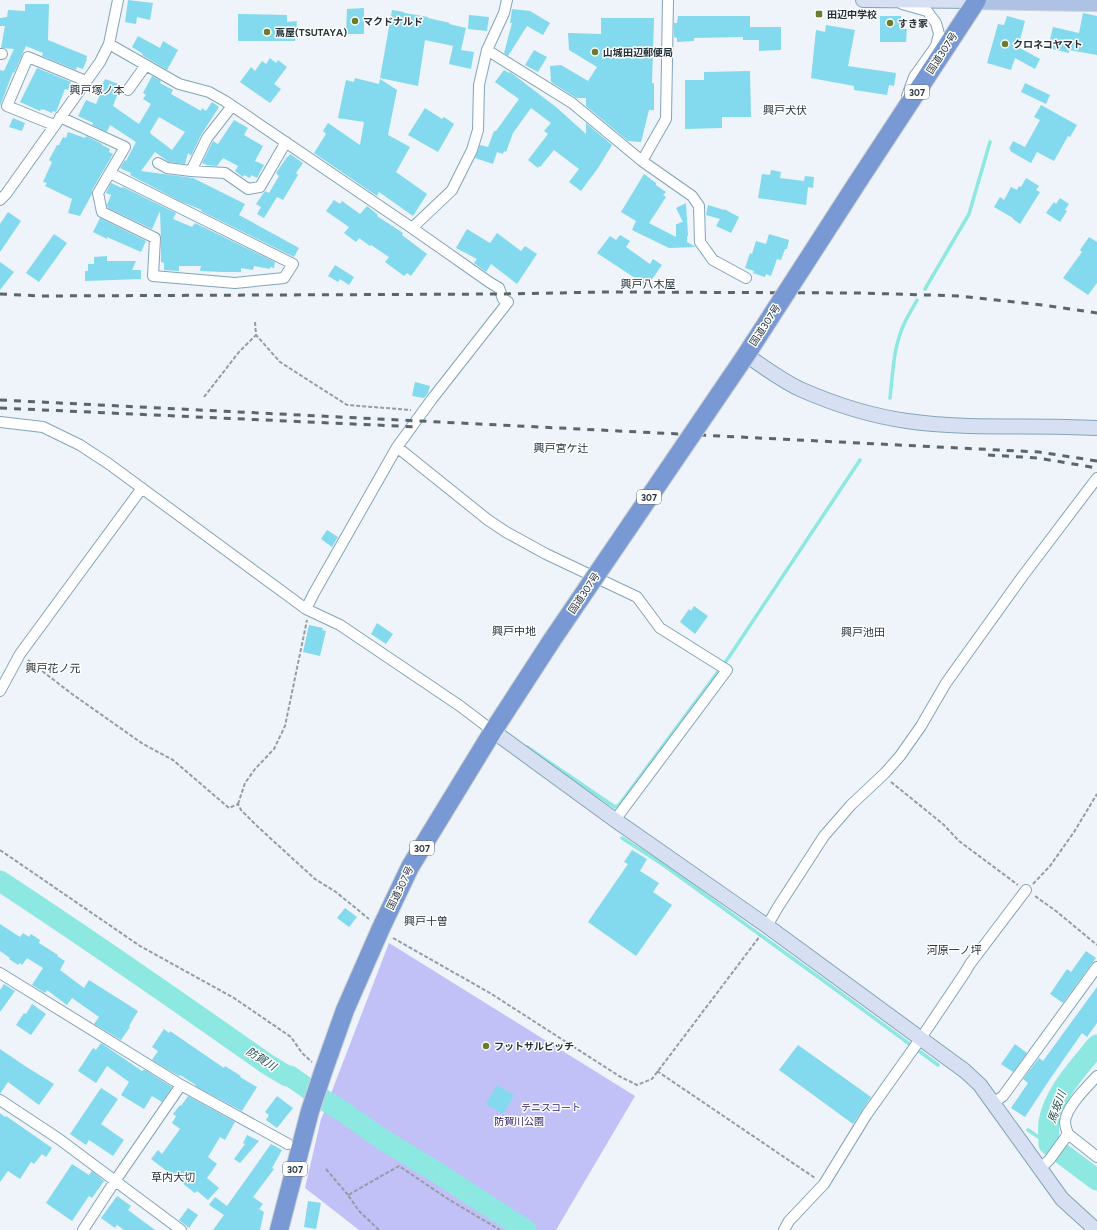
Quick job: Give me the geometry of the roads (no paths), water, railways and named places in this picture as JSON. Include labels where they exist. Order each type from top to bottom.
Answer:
[{"type":"highway","name":"国道307号","points":[[279,1230],[310,1111],[345,1010],[410,867],[493,731],[552,640],[746,355],[977,1]]},
{"type":"main road","points":[[977,1],[1097,3]]},
{"type":"street","points":[[0,200],[6,194],[100,62],[109,44],[118,0]]},
{"type":"street","points":[[412,228],[452,190],[472,150],[478,130],[479,85],[487,50],[504,13],[507,0]]},
{"type":"street","points":[[642,161],[666,119],[668,0]]},
{"type":"street","points":[[863,0],[977,1]]},
{"type":"street","points":[[891,0],[927,12],[936,23],[939,34],[936,46],[914,77],[898,120]]},
{"type":"street","points":[[109,44],[179,84],[209,92],[232,106],[499,288],[503,299],[508,302],[423,411],[397,447],[314,593],[308,610]]},
{"type":"street","points":[[487,50],[572,103],[642,161],[692,196],[699,206],[700,242],[713,260],[746,278]]},
{"type":"street","points":[[86,81],[28,57],[7,106],[57,121],[125,147],[98,193],[102,212],[155,238],[153,276],[235,283],[284,278],[293,264],[110,173]]},
{"type":"street","points":[[128,90],[146,65]]},
{"type":"street","points":[[191,171],[207,138],[232,106]]},
{"type":"street","points":[[158,163],[167,168],[226,173],[248,189],[260,187],[286,142]]},
{"type":"street","points":[[746,355],[770,372],[801,390],[844,406],[906,421],[979,426],[1097,428]]},
{"type":"street","points":[[0,422],[43,427],[80,445],[109,464],[308,610],[340,626],[460,706],[615,820],[767,926],[921,1038],[965,1071],[980,1085],[1062,1199],[1096,1230]]},
{"type":"street","points":[[397,447],[494,524],[546,554],[637,598],[660,628],[727,670],[615,820]]},
{"type":"street","points":[[767,926],[824,836],[851,805],[885,773],[900,756],[921,726],[946,683],[1022,577],[1097,478]]},
{"type":"street","points":[[0,692],[20,654],[142,488]]},
{"type":"street","points":[[784,1230],[790,1221],[824,1184],[867,1114],[921,1038],[970,964],[1026,890]]},
{"type":"street","points":[[993,1103],[1002,1096],[1097,967]]},
{"type":"street","points":[[0,972],[181,1085],[288,1144]]},
{"type":"street","points":[[1040,1169],[1050,1159],[1066,1137],[1065,1123],[1068,1112],[1076,1100],[1097,1076]]},
{"type":"street","points":[[83,1230],[181,1085]]},
{"type":"street","points":[[0,1100],[59,1139],[181,1230]]},
{"type":"street","points":[[1066,1137],[1097,1157]]},
{"type":"waterway","points":[[925,289],[969,214],[990,142]]},
{"type":"waterway","points":[[890,398],[894,360],[898,340],[906,319],[917,300]]},
{"type":"waterway","points":[[527,747],[615,807],[619,805],[729,657],[860,460]]},
{"type":"waterway","points":[[622,838],[662,864],[938,1065]]},
{"type":"waterway","name":"防賀川","points":[[0,881],[134,971],[267,1064],[287,1076],[290,1076],[382,1139],[526,1230]]},
{"type":"waterway","name":"馬坂川","points":[[1097,1045],[1068,1081],[1056,1101],[1049,1122],[1049,1144],[1097,1180]]},
{"type":"waterway","points":[[1028,1130],[1049,1144]]},
{"type":"railway","points":[[0,294],[41,296],[501,294],[606,292],[861,293],[960,296],[1097,313]]},
{"type":"railway","points":[[0,400],[1039,452],[1097,461]]},
{"type":"railway","points":[[0,408],[419,427]]},
{"type":"railway","points":[[988,455],[1038,458],[1097,468]]},
{"type":"place","name":"田辺中学校","points":[[819,14]]},
{"type":"place","name":"マクドナルド","points":[[355,21]]},
{"type":"place","name":"すき家","points":[[890,23]]},
{"type":"place","name":"蔦屋(TSUTAYA)","points":[[267,32]]},
{"type":"place","name":"クロネコヤマト","points":[[1005,44]]},
{"type":"place","name":"山城田辺郵便局","points":[[595,52]]},
{"type":"place","name":"フットサルピッチ","points":[[486,1046]]},
{"type":"district","name":"興戸塚ノ本","points":[[97,90]]},
{"type":"district","name":"興戸犬伏","points":[[785,110]]},
{"type":"district","name":"興戸八木屋","points":[[648,284]]},
{"type":"district","name":"興戸宮ケ辻","points":[[561,448]]},
{"type":"district","name":"興戸中地","points":[[514,631]]},
{"type":"district","name":"興戸池田","points":[[863,632]]},
{"type":"district","name":"興戸花ノ元","points":[[53,668]]},
{"type":"district","name":"興戸十曽","points":[[426,921]]},
{"type":"district","name":"河原一ノ坪","points":[[954,950]]},
{"type":"district","name":"草内大切","points":[[173,1177]]},
{"type":"park label","name":"テニスコート","points":[[551,1107]]},
{"type":"park label","name":"防賀川公園","points":[[519,1121]]}]
